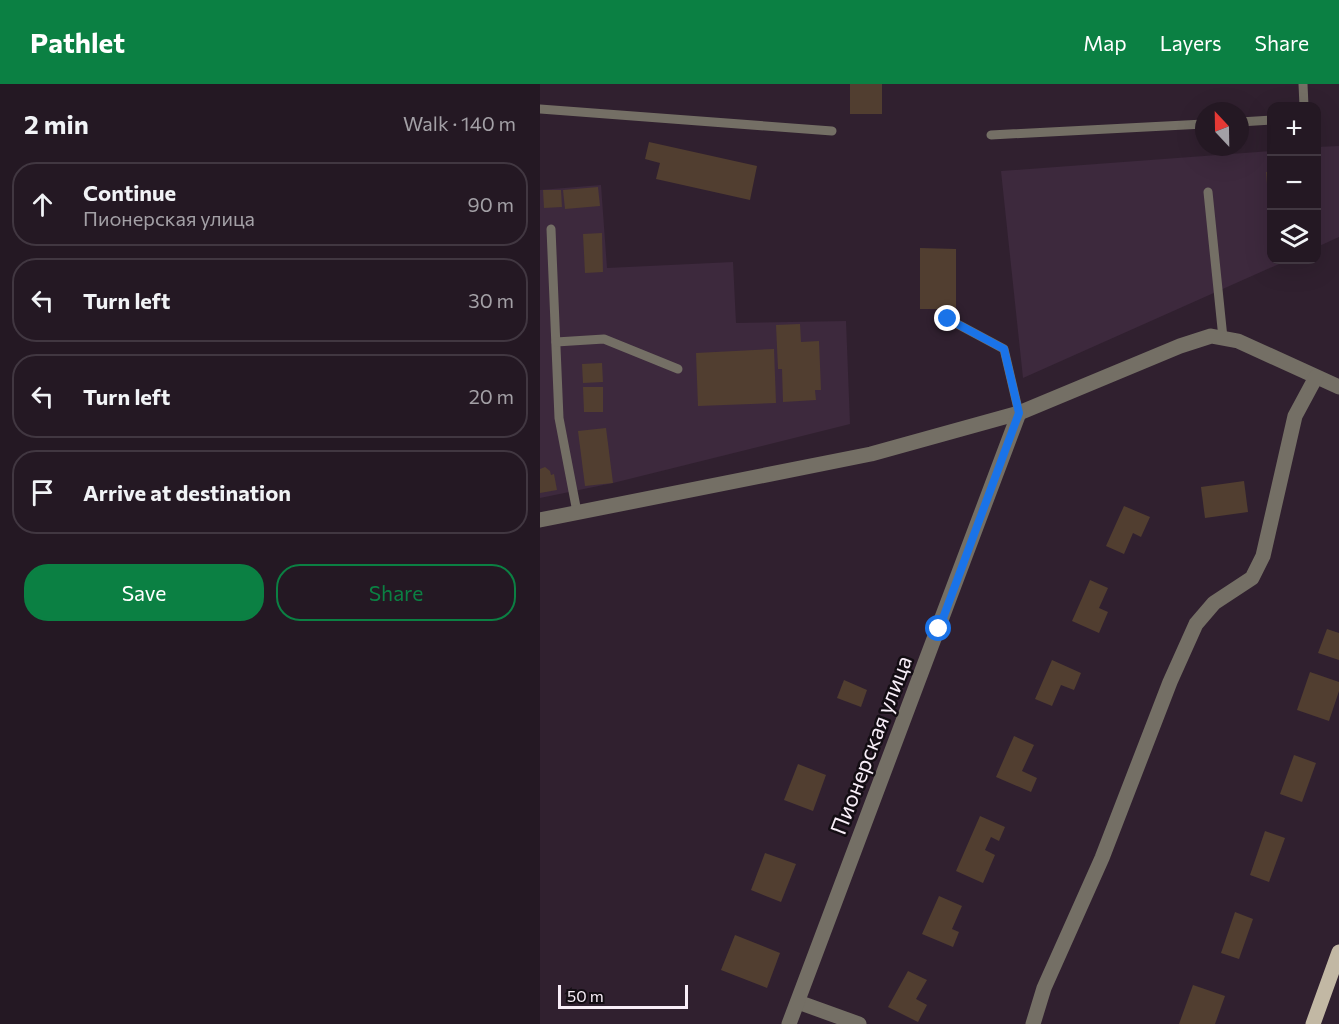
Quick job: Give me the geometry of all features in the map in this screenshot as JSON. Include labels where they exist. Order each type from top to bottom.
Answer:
[{"type":"main road","points":[[1313,1024],[1339,952]]},
{"type":"street","points":[[540,520],[871,454],[1019,413],[1180,346],[1211,336],[1238,340],[1339,387]]},
{"type":"street","points":[[1033,1024],[1044,988],[1102,858],[1166,692],[1196,624],[1214,603],[1252,578],[1263,556],[1295,416],[1316,377]]},
{"type":"street","name":"Пионерская улица","points":[[789,1024],[1019,413]]},
{"type":"street","points":[[798,1002],[859,1024]]},
{"type":"lane","points":[[1303,84],[1304,102]]},
{"type":"lane","points":[[540,109],[832,131]]},
{"type":"lane","points":[[1249,121],[1267,120]]},
{"type":"lane","points":[[991,135],[1195,124]]},
{"type":"lane","points":[[1208,192],[1223,338]]},
{"type":"lane","points":[[552,229],[559,418],[577,512]]},
{"type":"lane","points":[[948,319],[1004,349],[1019,413]]},
{"type":"lane","points":[[556,342],[604,339],[678,369]]},
{"type":"shaded area","points":[[1339,146],[1339,237],[1321,245],[1321,156],[1321,147]]},
{"type":"shaded area","points":[[1267,151],[1267,264],[1279,264],[1023,378],[1001,171],[1204,156],[1249,156],[1249,153]]},
{"type":"shaded area","points":[[601,185],[607,268],[733,262],[736,323],[846,321],[850,424],[613,483],[540,498],[540,190]]},
{"type":"building","points":[[850,84],[882,84],[882,114],[850,114]]},
{"type":"building","points":[[649,142],[757,166],[750,200],[656,179],[660,163],[645,159]]},
{"type":"building","points":[[598,187],[600,206],[565,209],[563,190]]},
{"type":"building","points":[[543,190],[561,190],[562,207],[544,208]]},
{"type":"building","points":[[602,233],[603,272],[585,273],[583,234]]},
{"type":"building","points":[[920,248],[956,249],[956,309],[920,309]]},
{"type":"building","points":[[800,324],[801,342],[819,341],[821,390],[815,390],[816,400],[783,402],[782,369],[778,369],[776,325]]},
{"type":"building","points":[[774,349],[776,403],[698,406],[696,353]]},
{"type":"building","points":[[602,363],[603,382],[583,383],[582,364]]},
{"type":"building","points":[[583,387],[603,387],[603,412],[584,412]]},
{"type":"building","points":[[606,428],[613,483],[585,486],[578,431]]},
{"type":"building","points":[[545,467],[551,475],[554,474],[557,490],[540,493],[540,469]]},
{"type":"building","points":[[1244,481],[1248,512],[1205,518],[1201,487]]},
{"type":"building","points":[[1124,506],[1150,517],[1141,537],[1133,533],[1124,554],[1106,546]]},
{"type":"building","points":[[1090,580],[1108,588],[1099,608],[1108,612],[1099,633],[1072,621]]},
{"type":"building","points":[[1327,629],[1339,633],[1339,660],[1318,653]]},
{"type":"building","points":[[1052,660],[1081,673],[1074,690],[1061,685],[1052,706],[1035,699]]},
{"type":"building","points":[[1310,672],[1339,682],[1339,691],[1329,721],[1297,710]]},
{"type":"building","points":[[844,680],[867,690],[861,707],[837,698]]},
{"type":"building","points":[[1014,736],[1034,745],[1022,771],[1037,778],[1031,792],[996,777]]},
{"type":"building","points":[[1294,755],[1316,763],[1302,802],[1280,794]]},
{"type":"building","points":[[798,764],[826,775],[813,811],[784,800]]},
{"type":"building","points":[[980,816],[1005,827],[999,841],[991,837],[985,850],[995,855],[983,883],[956,871]]},
{"type":"building","points":[[1265,831],[1285,838],[1269,882],[1250,875]]},
{"type":"building","points":[[765,853],[796,864],[781,902],[751,890]]},
{"type":"building","points":[[939,896],[962,906],[952,929],[959,932],[953,947],[922,934]]},
{"type":"building","points":[[1235,912],[1253,919],[1239,959],[1221,953]]},
{"type":"building","points":[[735,935],[780,953],[767,988],[721,970]]},
{"type":"building","points":[[908,971],[927,980],[916,999],[927,1005],[918,1022],[888,1007]]},
{"type":"building","points":[[1193,985],[1225,996],[1215,1024],[1179,1024]]},
{"type":"route","points":[[939,629],[1019,413],[1004,349],[948,319]]}]
